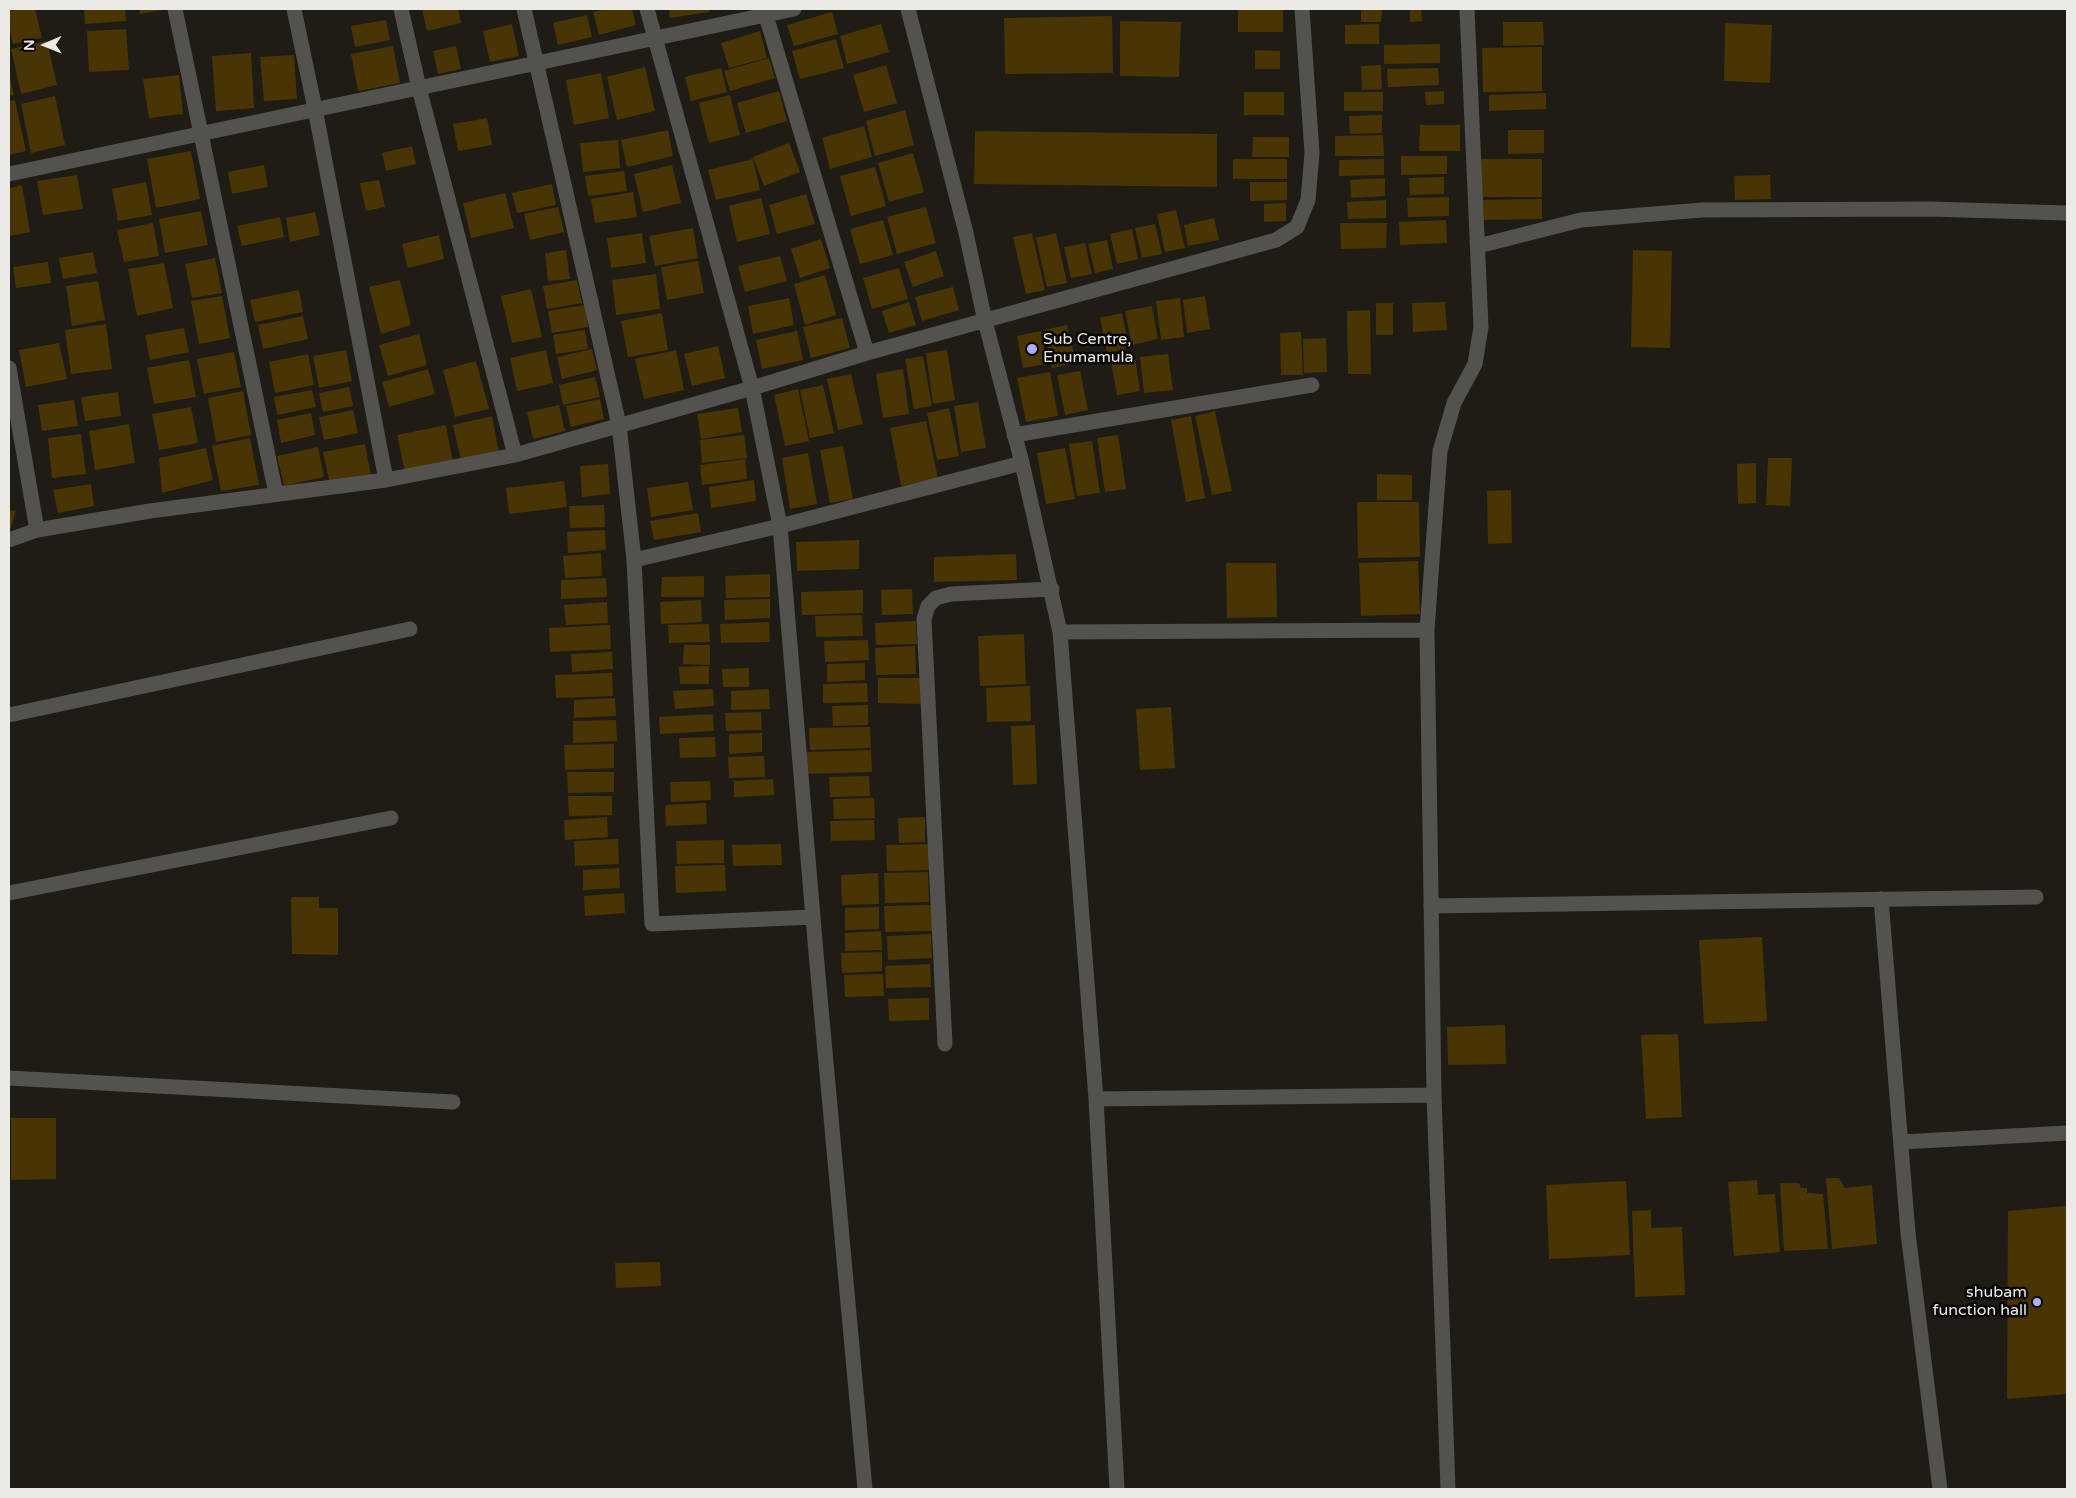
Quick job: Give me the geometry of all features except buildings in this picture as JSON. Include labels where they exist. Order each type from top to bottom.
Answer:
[{"type":"street","points":[[175,9],[276,494]]},
{"type":"street","points":[[294,9],[386,480]]},
{"type":"street","points":[[401,9],[419,88],[515,455]]},
{"type":"street","points":[[524,9],[619,425],[634,560],[652,924],[813,916]]},
{"type":"street","points":[[647,9],[752,388],[780,526],[865,1489]]},
{"type":"street","points":[[9,174],[655,38],[765,12],[794,9]]},
{"type":"street","points":[[908,9],[966,233],[984,321],[1022,464],[1052,589],[1060,632],[1096,1099],[1117,1489]]},
{"type":"street","points":[[9,540],[37,530],[150,511],[386,480],[515,455],[752,388],[867,353],[1276,240],[1297,227],[1308,200],[1312,153],[1302,9]]},
{"type":"street","points":[[1448,1489],[1434,1095],[1427,630],[1440,451],[1454,403],[1475,364],[1481,326],[1467,9]]},
{"type":"street","points":[[765,12],[867,353]]},
{"type":"street","points":[[1478,246],[1581,220],[1702,210],[1929,209],[2067,213]]},
{"type":"street","points":[[9,368],[37,530]]},
{"type":"street","points":[[1014,435],[1312,385]]},
{"type":"street","points":[[634,560],[780,526],[1022,464]]},
{"type":"street","points":[[944,1044],[924,619],[928,606],[936,598],[951,594],[1052,589]]},
{"type":"street","points":[[9,715],[410,629]]},
{"type":"street","points":[[1060,632],[1427,630]]},
{"type":"street","points":[[9,893],[391,818]]},
{"type":"street","points":[[1431,906],[2036,897]]},
{"type":"street","points":[[1881,899],[1908,1233],[1940,1489]]},
{"type":"street","points":[[9,1078],[453,1102]]},
{"type":"street","points":[[1096,1099],[1434,1095]]},
{"type":"street","points":[[1900,1142],[2067,1133]]},
{"type":"place","name":"Sub Centre, Enumamula","points":[[1032,349]]},
{"type":"place","name":"shubam function hall","points":[[2037,1302]]}]
